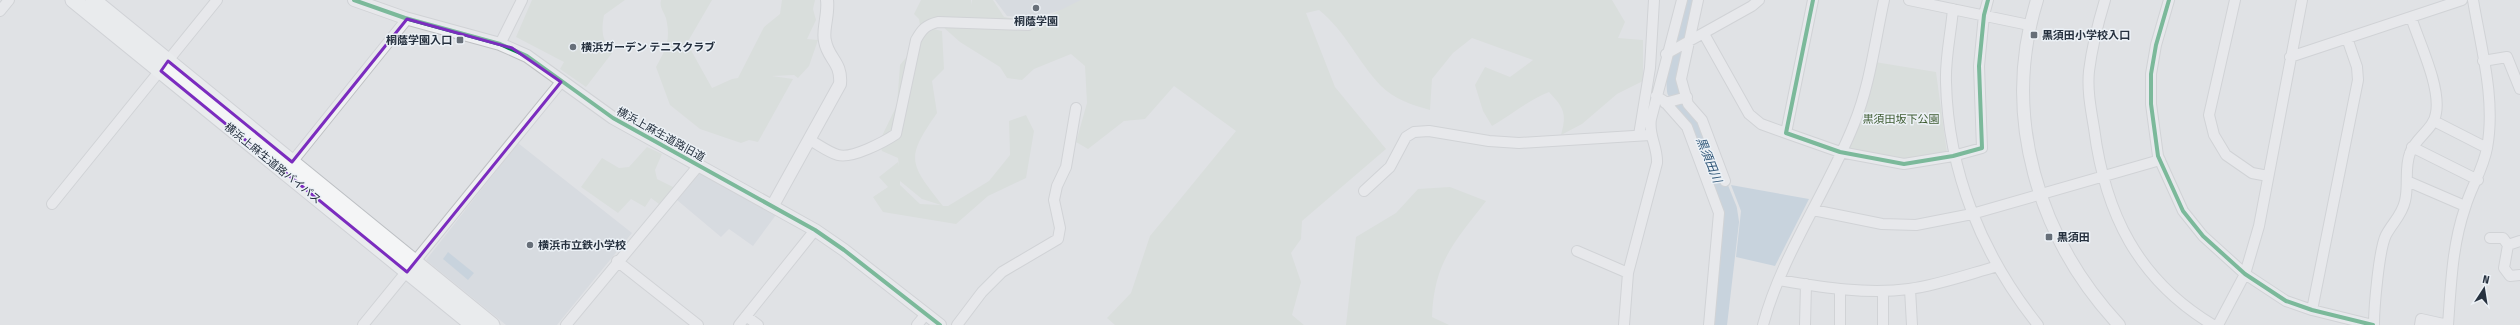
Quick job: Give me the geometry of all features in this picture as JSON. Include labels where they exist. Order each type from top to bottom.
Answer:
[{"type":"main road","name":"横浜上麻生道路バイパス","points":[[73,0],[292,162],[411,267],[473,325]]},
{"type":"main road","name":"横浜上麻生道路バイパス","points":[[93,0],[164,66],[411,267],[492,325]]},
{"type":"street","points":[[0,11],[9,0]]},
{"type":"street","points":[[52,204],[218,0]]},
{"type":"street","name":"横浜上麻生道路旧道","points":[[354,0],[407,18],[500,44],[526,56],[613,118],[773,205],[815,230],[844,250],[940,325]]},
{"type":"street","points":[[500,44],[522,0]]},
{"type":"street","points":[[773,205],[840,84],[841,72],[824,39],[828,12],[827,0]]},
{"type":"street","points":[[1639,135],[1650,68],[1654,0]]},
{"type":"street","points":[[1624,325],[1628,272],[1657,164],[1656,150],[1650,135],[1651,119],[1682,0]]},
{"type":"street","points":[[1698,0],[1681,79],[1688,104],[1702,120],[1725,180]]},
{"type":"street","points":[[1669,52],[1704,34],[1752,6],[1759,0]]},
{"type":"street","points":[[1786,133],[1813,0]]},
{"type":"street","points":[[1763,325],[1779,280],[1855,123],[1884,0]]},
{"type":"street","points":[[1909,0],[2029,25]]},
{"type":"street","points":[[1704,34],[1749,114],[1761,124],[1840,152],[1904,164],[1953,156],[1982,148],[1978,105],[1979,66],[1984,15],[1988,0]]},
{"type":"street","points":[[2037,0],[2029,25],[2022,90],[2028,154],[2039,194],[2049,220],[2084,284],[2119,325]]},
{"type":"street","points":[[2105,0],[2095,36],[2089,72],[2096,150],[2103,176],[2115,212],[2136,254],[2161,286],[2187,309],[2213,325]]},
{"type":"street","points":[[2169,0],[2156,45],[2151,74],[2151,104],[2160,160],[2182,211],[2203,236],[2245,274],[2286,301],[2312,310],[2374,325],[2375,302],[2386,236],[2402,212],[2407,195],[2406,163],[2412,147],[2434,121],[2436,113],[2436,94],[2411,17]]},
{"type":"street","points":[[2235,0],[2209,114],[2214,136],[2226,155],[2252,173],[2268,176]]},
{"type":"street","points":[[2218,325],[2245,274],[2259,226],[2302,0]]},
{"type":"street","points":[[2290,57],[2462,0]]},
{"type":"street","points":[[2420,325],[2421,319],[2448,325],[2452,267],[2465,206],[2478,180],[2487,148],[2490,117],[2473,0]]},
{"type":"street","points":[[1953,9],[1946,81],[1953,156],[1972,214],[1998,266],[2017,299],[2038,325]]},
{"type":"street","points":[[292,162],[407,18]]},
{"type":"street","points":[[810,140],[838,155],[847,156],[881,143],[896,134],[916,40],[922,28],[938,22],[1028,25]]},
{"type":"street","points":[[2312,310],[2358,80],[2357,67],[2348,38]]},
{"type":"street","points":[[2483,61],[2507,57],[2520,88]]},
{"type":"street","points":[[363,325],[562,82]]},
{"type":"street","points":[[1656,96],[1666,102],[1690,134],[1719,213],[1709,325]]},
{"type":"street","points":[[1666,102],[1686,97]]},
{"type":"street","points":[[958,325],[982,292],[1002,272],[1058,238],[1060,228],[1054,200],[1057,186],[1066,167],[1076,108]]},
{"type":"street","points":[[2434,121],[2487,148]]},
{"type":"street","points":[[1364,191],[1390,167],[1406,137],[1414,132],[1429,131],[1489,141],[1519,143],[1650,135]]},
{"type":"street","points":[[2412,147],[2478,180]]},
{"type":"street","points":[[1813,210],[1882,224],[1916,226],[1972,214],[2160,160]]},
{"type":"street","points":[[566,325],[617,261],[699,165]]},
{"type":"street","points":[[2407,181],[2465,206]]},
{"type":"street","points":[[739,325],[815,230]]},
{"type":"street","points":[[2490,238],[2503,238],[2508,245],[2504,268],[2510,276],[2520,275]]},
{"type":"street","points":[[2508,245],[2520,241]]},
{"type":"street","points":[[1577,251],[1628,272]]},
{"type":"street","points":[[617,261],[698,325]]},
{"type":"street","points":[[1779,280],[1840,289],[1883,291],[1910,289],[1998,266]]},
{"type":"street","points":[[1805,325],[1806,284]]},
{"type":"street","points":[[1840,289],[1840,325]]},
{"type":"street","points":[[1910,289],[1912,325]]},
{"type":"street","points":[[1883,291],[1883,325]]},
{"type":"street","points":[[917,325],[926,314]]},
{"type":"street","points":[[746,316],[758,325]]},
{"type":"highlighted area","points":[[407,19],[512,48],[561,82],[407,272],[161,71],[168,61],[292,162]]},
{"type":"shaded area","name":"桐蔭学園","points":[[995,0],[1098,0],[1033,18],[1007,16]]},
{"type":"shaded area","name":"横浜市立鉄小学校","points":[[518,143],[632,233],[557,325],[506,325],[426,260]]},
{"type":"shaded area","points":[[699,173],[776,215],[753,246],[729,229],[721,237],[677,200]]},
{"type":"green space","name":"横浜ガーデン テニスクラブ","points":[[532,0],[625,0],[604,15],[603,35],[606,44],[612,53],[586,87],[560,69],[564,62],[516,37]]},
{"type":"green space","points":[[661,0],[712,0],[687,43],[712,88],[732,79],[738,78],[764,27],[780,14],[782,0],[815,0],[813,9],[816,20],[807,39],[818,40],[809,66],[798,78],[794,75],[772,76],[793,79],[758,142],[749,140],[741,143],[700,129],[670,105],[656,67],[665,49],[668,38],[666,18],[661,7]]},
{"type":"green space","points":[[921,0],[971,0],[972,5],[972,0],[993,0],[1004,17],[1034,23],[1081,0],[1612,0],[1625,22],[1618,38],[1643,40],[1643,81],[1617,94],[1582,124],[1561,135],[1564,121],[1563,111],[1558,102],[1549,92],[1527,103],[1492,126],[1483,111],[1475,85],[1485,67],[1510,77],[1533,60],[1472,38],[1453,53],[1432,79],[1430,110],[1404,101],[1386,91],[1365,67],[1345,38],[1329,19],[1319,10],[1306,13],[1335,87],[1386,149],[1302,221],[1301,239],[1291,253],[1301,282],[1292,315],[1304,325],[1115,325],[1107,318],[1131,293],[1150,236],[1236,131],[1174,86],[1145,119],[1124,121],[1088,149],[1076,142],[1087,103],[1085,66],[1071,54],[1034,69],[1022,80],[1007,78],[1000,67],[960,42],[942,26],[957,18],[929,28],[942,31],[944,69],[932,81],[937,113],[927,128],[916,151],[915,161],[918,170],[923,180],[943,206],[948,206],[989,181],[1010,155],[1009,121],[1026,115],[1034,131],[1026,178],[988,196],[956,224],[883,212],[873,197],[888,187],[879,177],[898,162],[899,166],[898,158],[882,151],[879,142],[897,105],[900,65],[922,38],[919,19],[914,14]],"holes":[[[900,181],[922,199],[941,205],[920,204],[900,185]]]},
{"type":"green space","name":"黒須田坂下公園","points":[[1875,62],[1936,72],[1947,153],[1902,159],[1846,151]]},
{"type":"green space","points":[[647,147],[662,154],[655,170],[657,179],[675,188],[659,204],[651,198],[645,207],[631,199],[618,213],[581,187],[602,158],[619,168],[629,167]]},
{"type":"green space","points":[[1450,187],[1486,201],[1455,242],[1442,267],[1437,282],[1432,317],[1449,325],[1346,325],[1356,237],[1396,213],[1418,189]]},
{"type":"water","points":[[1731,185],[1809,199],[1775,266],[1736,257],[1741,211]]},
{"type":"water","points":[[448,252],[474,273],[468,280],[443,259]]},
{"type":"waterway","name":"黒須田川","points":[[1691,0],[1674,76],[1675,91],[1693,120],[1729,209],[1731,222],[1719,325]]},
{"type":"cycle path","points":[[354,0],[405,18],[500,44],[527,56],[613,118],[815,230],[844,250],[940,325]]},
{"type":"cycle path","points":[[1813,0],[1786,133],[1840,152],[1904,164],[1953,156],[1982,148],[1979,66],[1984,15],[1988,0]]},
{"type":"cycle path","points":[[2169,0],[2156,45],[2151,74],[2151,104],[2158,156],[2183,211],[2203,236],[2245,274],[2286,301],[2312,310],[2373,325]]},
{"type":"place","name":"桐蔭学園","points":[[1036,8]]},
{"type":"place","name":"黒須田小学校入口","points":[[2034,35]]},
{"type":"place","name":"桐蔭学園入口","points":[[460,40]]},
{"type":"place","name":"横浜ガーデン テニスクラブ","points":[[573,47]]},
{"type":"place","name":"黒須田","points":[[2049,237]]},
{"type":"place","name":"横浜市立鉄小学校","points":[[530,245]]}]
